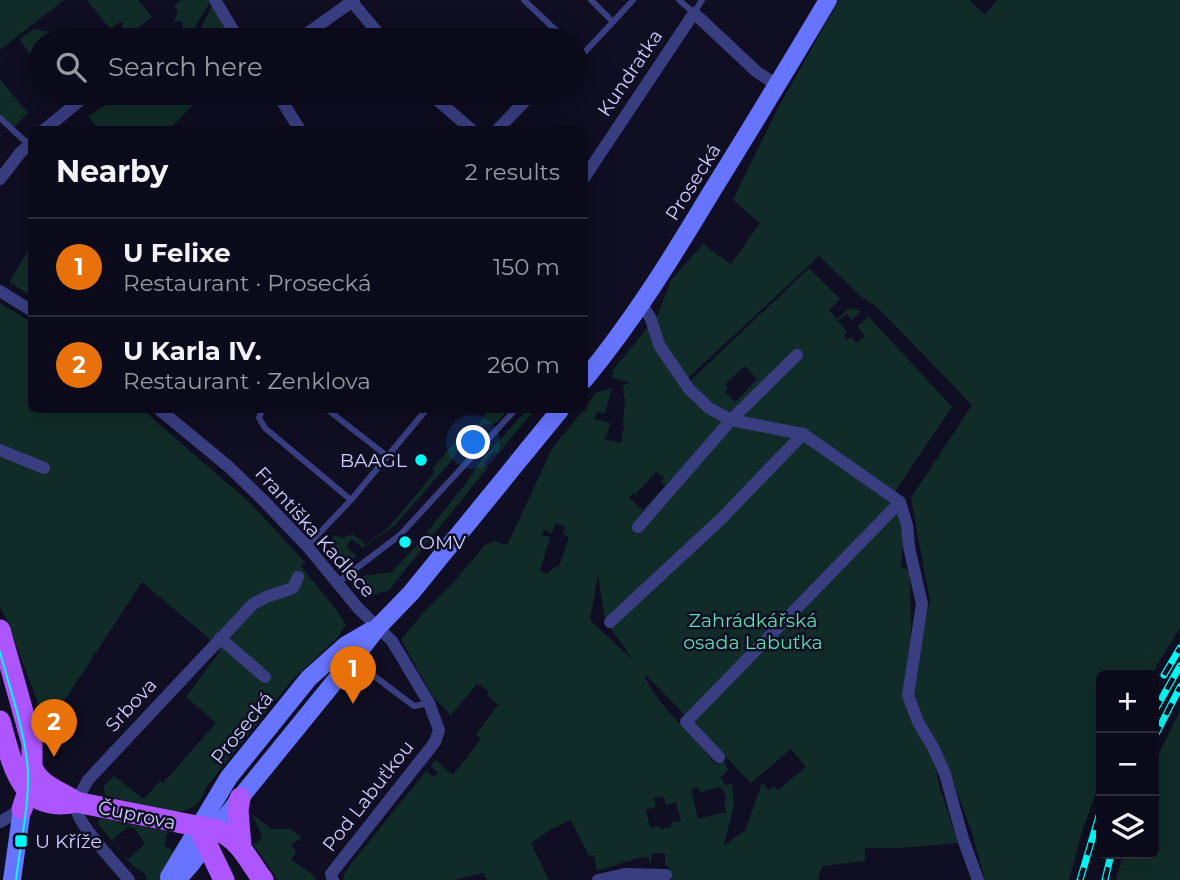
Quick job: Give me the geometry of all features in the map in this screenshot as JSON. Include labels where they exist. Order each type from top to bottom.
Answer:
[{"type":"main road","name":"Prosecká","points":[[588,375],[642,304],[828,0]]},
{"type":"main road","name":"Prosecká","points":[[167,880],[240,798],[377,627],[411,593],[558,413]]},
{"type":"main road","name":"Prosecká","points":[[177,880],[192,863],[207,834],[229,777],[309,678],[346,645],[377,627]]},
{"type":"main road","points":[[0,630],[32,744],[21,783],[31,801],[12,880]]},
{"type":"main road","points":[[0,721],[23,769]]},
{"type":"main road","name":"Čuprova","points":[[23,769],[76,802],[231,838],[241,847],[264,880]]},
{"type":"main road","points":[[240,798],[238,810],[241,847]]},
{"type":"main road","name":"Čuprova","points":[[31,801],[64,805],[76,802]]},
{"type":"main road","points":[[207,834],[224,880]]},
{"type":"street","points":[[215,0],[232,28]]},
{"type":"street","points":[[315,28],[352,1],[374,28]]},
{"type":"street","points":[[694,13],[757,72],[777,85]]},
{"type":"street","name":"Kundratka","points":[[588,172],[694,13]]},
{"type":"street","points":[[49,126],[74,105]]},
{"type":"street","points":[[284,105],[298,126]]},
{"type":"street","points":[[443,105],[467,126]]},
{"type":"street","points":[[501,126],[521,105]]},
{"type":"street","points":[[0,179],[28,145]]},
{"type":"street","points":[[0,291],[28,308]]},
{"type":"street","points":[[642,304],[651,320],[659,345],[689,389],[709,408],[731,419],[803,434],[900,502],[908,525],[909,547],[922,604],[908,695],[918,722],[945,774],[963,839],[978,880]]},
{"type":"street","points":[[638,527],[731,419],[797,355]]},
{"type":"street","name":"Františka Kadlece","points":[[170,413],[307,545],[358,608],[377,627]]},
{"type":"street","points":[[610,622],[721,519],[803,434]]},
{"type":"street","points":[[0,450],[44,468]]},
{"type":"street","points":[[719,757],[686,722],[900,502]]},
{"type":"street","name":"Srbova","points":[[76,802],[88,780],[253,604],[293,588],[298,577]]},
{"type":"street","name":"Pod Labuťkou","points":[[333,880],[331,874],[435,742],[439,730],[429,703],[392,641],[377,627]]},
{"type":"street","points":[[220,638],[265,677]]},
{"type":"street","points":[[0,822],[31,801]]},
{"type":"street","points":[[76,802],[77,814],[83,825],[130,880]]},
{"type":"street","points":[[598,880],[625,874],[666,875]]},
{"type":"lane","points":[[524,0],[553,28]]},
{"type":"lane","points":[[590,0],[613,22]]},
{"type":"lane","points":[[588,49],[633,0]]},
{"type":"lane","points":[[679,0],[694,13],[702,0]]},
{"type":"lane","points":[[0,118],[28,141]]},
{"type":"lane","points":[[261,413],[259,418],[265,428],[351,500]]},
{"type":"lane","points":[[332,413],[387,456]]},
{"type":"lane","points":[[307,545],[351,500],[423,413]]},
{"type":"lane","points":[[337,583],[400,536],[513,413]]},
{"type":"lane","points":[[366,670],[414,706],[429,703]]},
{"type":"green space","points":[[0,0],[64,0],[28,28],[0,50]]},
{"type":"green space","points":[[87,0],[138,0],[152,17],[138,28],[122,28],[123,23],[120,22],[109,28]]},
{"type":"green space","points":[[181,0],[210,2],[194,28],[183,28],[182,21],[174,22],[178,11],[174,6]]},
{"type":"green space","name":"Zahrádkářská osada Labuťka","points":[[839,0],[969,0],[985,15],[997,0],[1180,0],[1180,628],[1154,670],[1096,670],[1096,793],[1069,880],[985,880],[972,833],[950,773],[922,719],[913,695],[918,650],[930,601],[911,498],[972,405],[877,307],[860,296],[819,256],[686,380],[689,382],[809,268],[840,299],[829,310],[837,319],[849,308],[861,311],[852,320],[847,314],[838,321],[847,332],[844,336],[847,340],[851,337],[857,343],[865,336],[857,326],[869,317],[952,407],[896,490],[904,524],[901,567],[910,571],[911,632],[904,687],[934,763],[958,843],[865,848],[865,861],[822,866],[818,880],[671,880],[669,867],[665,866],[665,853],[651,854],[651,866],[648,857],[597,871],[594,855],[589,856],[571,820],[531,843],[549,880],[487,880],[483,873],[455,880],[343,880],[345,872],[426,771],[434,777],[438,773],[431,766],[435,760],[453,775],[481,739],[476,734],[498,705],[487,695],[489,691],[477,684],[451,715],[433,697],[401,640],[485,545],[494,541],[507,545],[553,447],[581,413],[588,413],[588,404],[595,393],[612,388],[605,414],[597,412],[594,419],[610,423],[604,439],[621,443],[625,399],[624,388],[621,386],[630,383],[612,377],[613,370],[649,326],[662,346],[656,320],[671,280],[703,244],[731,264],[760,223],[733,200],[778,108]],"holes":[[[745,366],[757,379],[735,402],[725,392],[728,388],[725,384]],[[656,472],[664,478],[661,482],[665,486],[643,510],[629,498]],[[555,523],[565,527],[563,534],[569,537],[559,567],[556,566],[547,574],[540,571],[550,537],[542,535],[544,530],[552,533]],[[598,575],[605,620],[633,660],[590,620]],[[644,673],[751,783],[791,749],[806,767],[778,790],[773,786],[769,790],[762,783],[745,831],[724,845],[734,805],[732,782],[727,786],[720,778],[728,770],[724,761],[715,764],[665,708]],[[698,787],[700,792],[720,787],[724,790],[726,812],[698,819],[691,789]],[[664,796],[666,805],[676,802],[681,821],[671,823],[671,827],[650,828],[646,810],[656,807],[654,798]]]},
{"type":"green space","points":[[212,6],[226,28],[201,28]]},
{"type":"green space","points":[[28,33],[28,51],[19,39]]},
{"type":"green space","points":[[0,79],[28,113],[14,127],[0,114]]},
{"type":"green space","points":[[106,105],[193,105],[173,126],[96,126],[88,116]]},
{"type":"green space","points":[[28,251],[28,294],[9,282]]},
{"type":"green space","points":[[0,303],[28,320],[28,413],[146,413],[250,503],[305,562],[301,566],[346,625],[338,637],[293,679],[207,786],[200,801],[193,807],[177,812],[105,796],[104,785],[114,776],[144,799],[160,781],[163,783],[216,723],[186,697],[220,651],[142,582],[47,727],[0,607]]},
{"type":"green space","points":[[486,413],[505,413],[496,423],[483,425],[468,436],[452,460],[395,525],[363,548],[352,539],[346,547],[357,556],[347,562],[343,561],[329,542],[335,535],[342,538],[353,534],[366,545],[389,527],[435,472],[432,469],[462,433],[479,423]]},
{"type":"green space","points":[[524,413],[532,413],[498,454],[494,452],[484,463],[488,467],[389,590],[370,594],[358,580],[363,576],[392,572],[467,482],[482,459]]},
{"type":"green space","points":[[1180,710],[1180,880],[1116,880],[1122,859],[1159,859],[1159,754]]},
{"type":"green space","points":[[252,814],[271,829],[290,829],[302,837],[291,845],[297,851],[291,860],[317,880],[278,880],[253,844],[263,838]]},
{"type":"green space","points":[[99,818],[169,832],[165,846],[177,854],[161,880],[147,880],[145,874],[132,865],[98,824]],"holes":[[[129,826],[135,829],[145,844],[128,859],[112,840]]]},
{"type":"tram line","points":[[0,652],[27,758],[26,813],[16,880]]},
{"type":"railway","points":[[1164,675],[1180,648]]},
{"type":"railway","points":[[1159,703],[1180,666]]},
{"type":"railway","points":[[1157,733],[1180,687]]},
{"type":"railway","points":[[1080,880],[1096,826]]},
{"type":"railway","points":[[1105,880],[1110,859]]},
{"type":"place","name":"BAAGL","points":[[421,460]]},
{"type":"place","name":"OMV","points":[[405,542]]},
{"type":"place","name":"U Felixe","points":[[353,704]]},
{"type":"place","name":"U Karla IV.","points":[[54,757]]},
{"type":"place","name":"U Kříže","points":[[21,841]]}]
